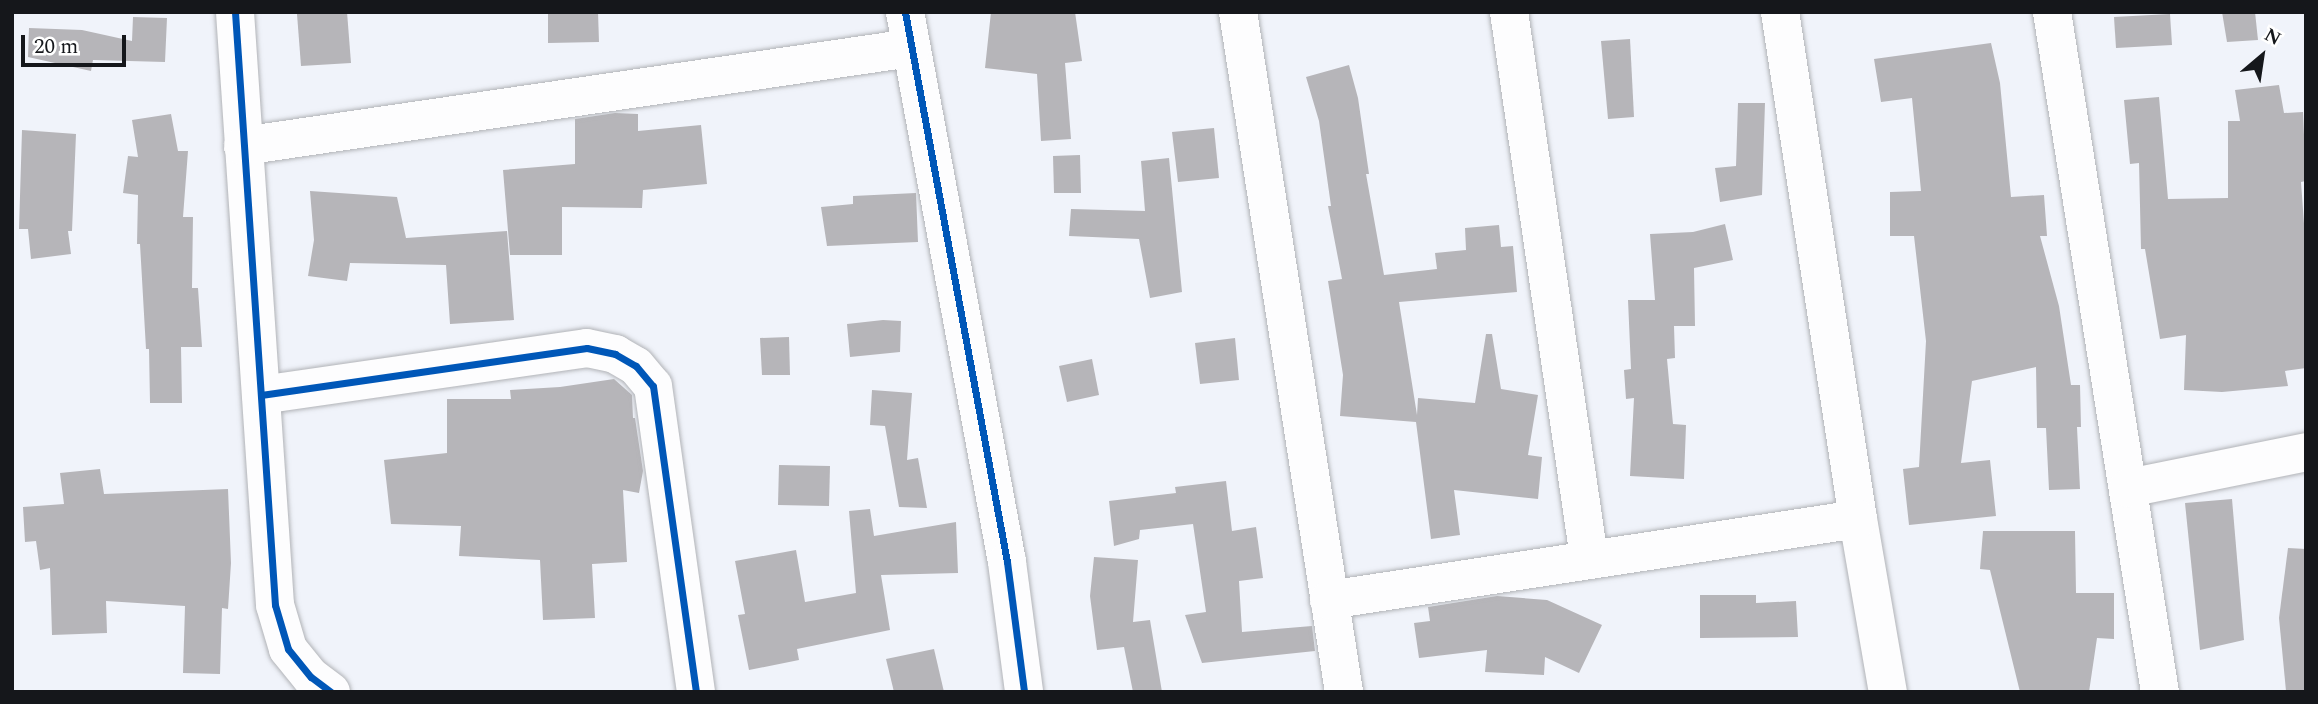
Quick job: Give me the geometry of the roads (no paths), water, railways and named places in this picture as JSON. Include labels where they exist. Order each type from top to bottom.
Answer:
[{"type":"street","points":[[235,12],[275,605],[288,649],[311,677],[331,692]]},
{"type":"street","points":[[1238,12],[1343,692]]},
{"type":"street","points":[[1509,12],[1589,558]]},
{"type":"street","points":[[1780,12],[1858,519],[1888,692]]},
{"type":"street","points":[[2052,12],[2160,692]]},
{"type":"street","points":[[243,146],[908,30],[1007,562],[1024,692]]},
{"type":"street","points":[[261,395],[587,348],[615,354],[636,366],[653,386],[696,692]]},
{"type":"street","points":[[2129,488],[2306,452]]},
{"type":"street","points":[[1329,600],[1589,558],[1858,519]]}]
